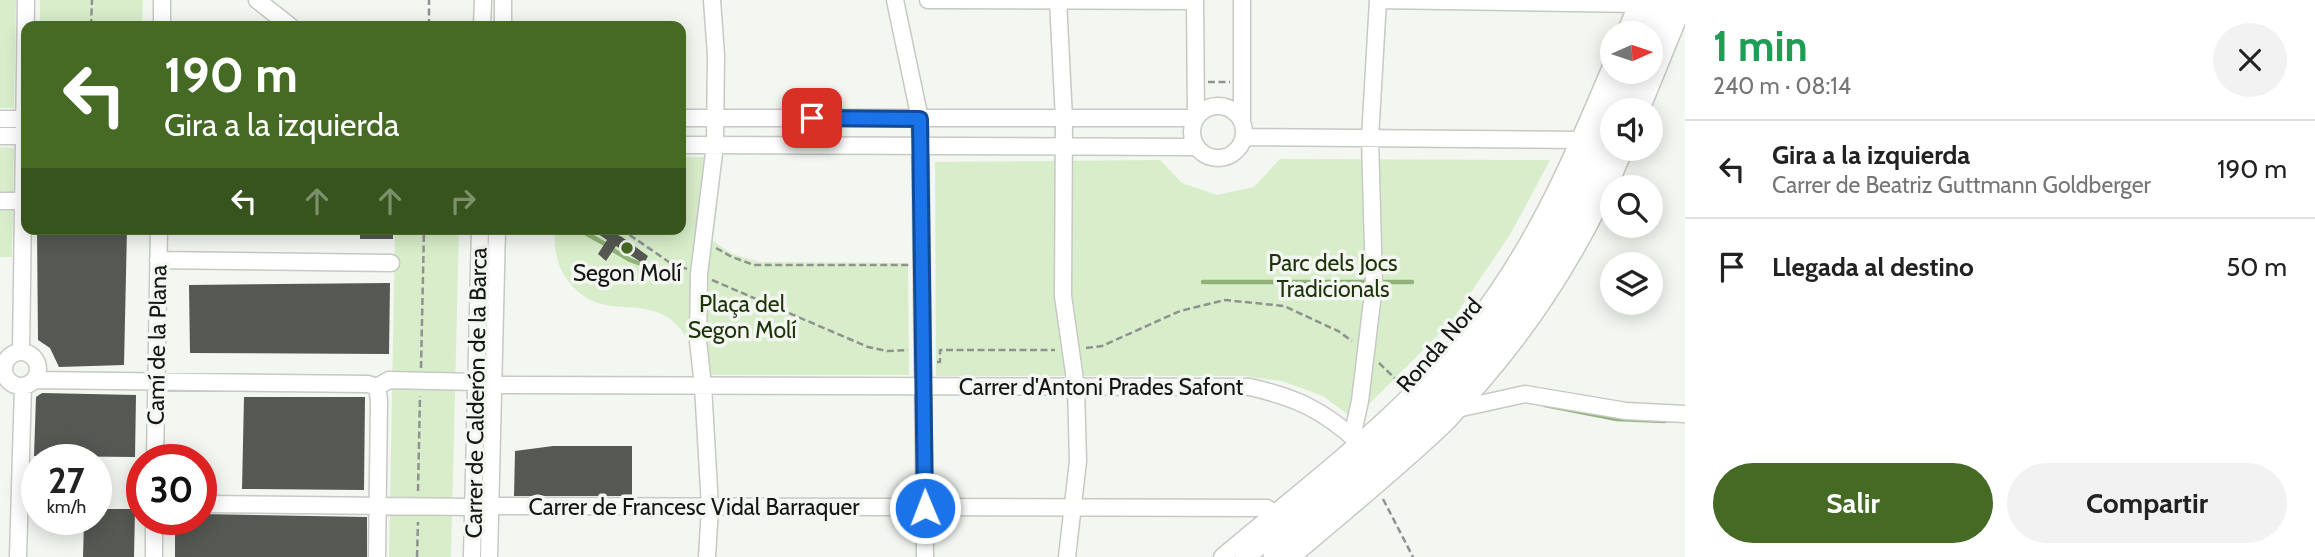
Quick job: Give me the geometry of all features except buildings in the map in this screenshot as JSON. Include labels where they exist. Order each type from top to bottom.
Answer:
[{"type":"main road","points":[[1663,21],[1672,0]]},
{"type":"main road","points":[[1640,21],[1642,1]]},
{"type":"main road","name":"Ronda Nord","points":[[1245,557],[1358,461],[1424,400],[1483,333],[1516,289],[1545,242],[1570,195],[1617,84]]},
{"type":"main road","name":"Ronda Nord","points":[[1273,557],[1437,413],[1499,342],[1532,297],[1561,249],[1605,161]]},
{"type":"street","points":[[26,0],[26,21]]},
{"type":"street","points":[[162,0],[162,21]]},
{"type":"street","points":[[257,0],[284,21]]},
{"type":"street","points":[[482,21],[483,0]]},
{"type":"street","points":[[503,0],[503,21]]},
{"type":"street","points":[[707,557],[710,507],[698,341],[699,274],[715,145],[716,55],[712,0]]},
{"type":"street","points":[[895,0],[920,119],[925,557]]},
{"type":"street","points":[[929,0],[1195,0],[1195,118],[1191,133],[1196,147],[1208,156],[1223,158],[1237,151],[1244,137],[1242,0]]},
{"type":"street","points":[[1058,0],[1064,119],[1063,296],[1076,387],[1078,461],[1067,557]]},
{"type":"street","points":[[1355,440],[1374,282],[1370,138],[1378,0],[1642,1],[1631,21]]},
{"type":"street","points":[[1646,98],[1685,2]]},
{"type":"street","name":"Ronda Nord","points":[[1222,557],[1415,391],[1471,327],[1533,236],[1580,140],[1600,83]]},
{"type":"street","points":[[686,118],[1195,118],[1210,106],[1229,107],[1242,120]]},
{"type":"street","points":[[0,119],[21,119]]},
{"type":"street","points":[[0,136],[21,136]]},
{"type":"street","points":[[1244,137],[1580,140]]},
{"type":"street","points":[[686,145],[1196,147]]},
{"type":"street","points":[[1292,557],[1377,486],[1447,422],[1511,348],[1574,254],[1620,161]]},
{"type":"street","points":[[0,201],[21,201]]},
{"type":"street","points":[[21,351],[23,235]]},
{"type":"street","name":"Camí de la Plana","points":[[155,444],[159,235]]},
{"type":"street","name":"Carrer de Calderón de la Barca","points":[[472,557],[480,235]]},
{"type":"street","name":"Carrer de Calderón de la Barca","points":[[489,557],[497,235]]},
{"type":"street","points":[[158,260],[391,262]]},
{"type":"street","points":[[18,557],[28,383],[38,368],[33,356],[21,351],[11,355],[2,369],[11,383],[28,383],[156,382],[368,384],[377,387],[389,380],[477,382]]},
{"type":"street","name":"Carrer d'Antoni Prades Safont","points":[[493,385],[1250,387],[1286,396],[1322,412],[1355,440]]},
{"type":"street","points":[[377,387],[377,557]]},
{"type":"street","points":[[1457,409],[1525,394],[1626,411],[1685,414]]},
{"type":"street","points":[[217,504],[473,507]]},
{"type":"street","name":"Carrer de Francesc Vidal Barraquer","points":[[490,506],[1267,508],[1273,513]]},
{"type":"street","points":[[154,535],[154,557]]},
{"type":"path","points":[[91,21],[92,0]]},
{"type":"path","points":[[429,0],[429,21]]},
{"type":"path","points":[[1194,82],[1242,82]]},
{"type":"path","points":[[630,235],[669,262],[868,347],[887,351],[909,350]]},
{"type":"path","points":[[703,240],[732,257],[754,265],[911,265]]},
{"type":"path","points":[[923,363],[940,362],[940,350],[1072,350],[1102,346],[1180,311],[1225,300],[1284,306],[1338,331],[1366,351],[1404,387]]},
{"type":"path","points":[[1377,486],[1413,557]]},
{"type":"green space","points":[[0,0],[16,0],[14,108],[0,108]]},
{"type":"green space","points":[[40,0],[143,0],[142,21],[40,21]]},
{"type":"green space","points":[[0,147],[14,148],[12,257],[0,257]]},
{"type":"green space","name":"Plaça del Segon Molí","points":[[686,157],[718,157],[709,238],[732,254],[760,262],[908,263],[909,375],[697,375],[689,343],[670,319],[644,309],[611,306],[588,299],[567,279],[558,262],[555,235],[686,235]]},
{"type":"green space","name":"Parc dels Jocs Tradicionals","points":[[1280,159],[1550,160],[1511,233],[1451,322],[1354,419],[1323,396],[1282,381],[1245,376],[936,376],[935,162],[1160,160],[1182,183],[1217,195],[1254,187]]},
{"type":"green space","points":[[395,235],[459,235],[451,557],[389,557]]},
{"type":"waterway","points":[[589,235],[605,244]]},
{"type":"waterway","points":[[613,250],[630,260],[658,270]]},
{"type":"waterway","points":[[1203,282],[1369,282]]},
{"type":"waterway","points":[[1378,282],[1412,282]]},
{"type":"waterway","points":[[1545,405],[1617,419],[1665,421]]},
{"type":"place","name":"Segon Molí","points":[[627,248]]},
{"type":"route","points":[[812,118],[920,119],[925,508]]}]
